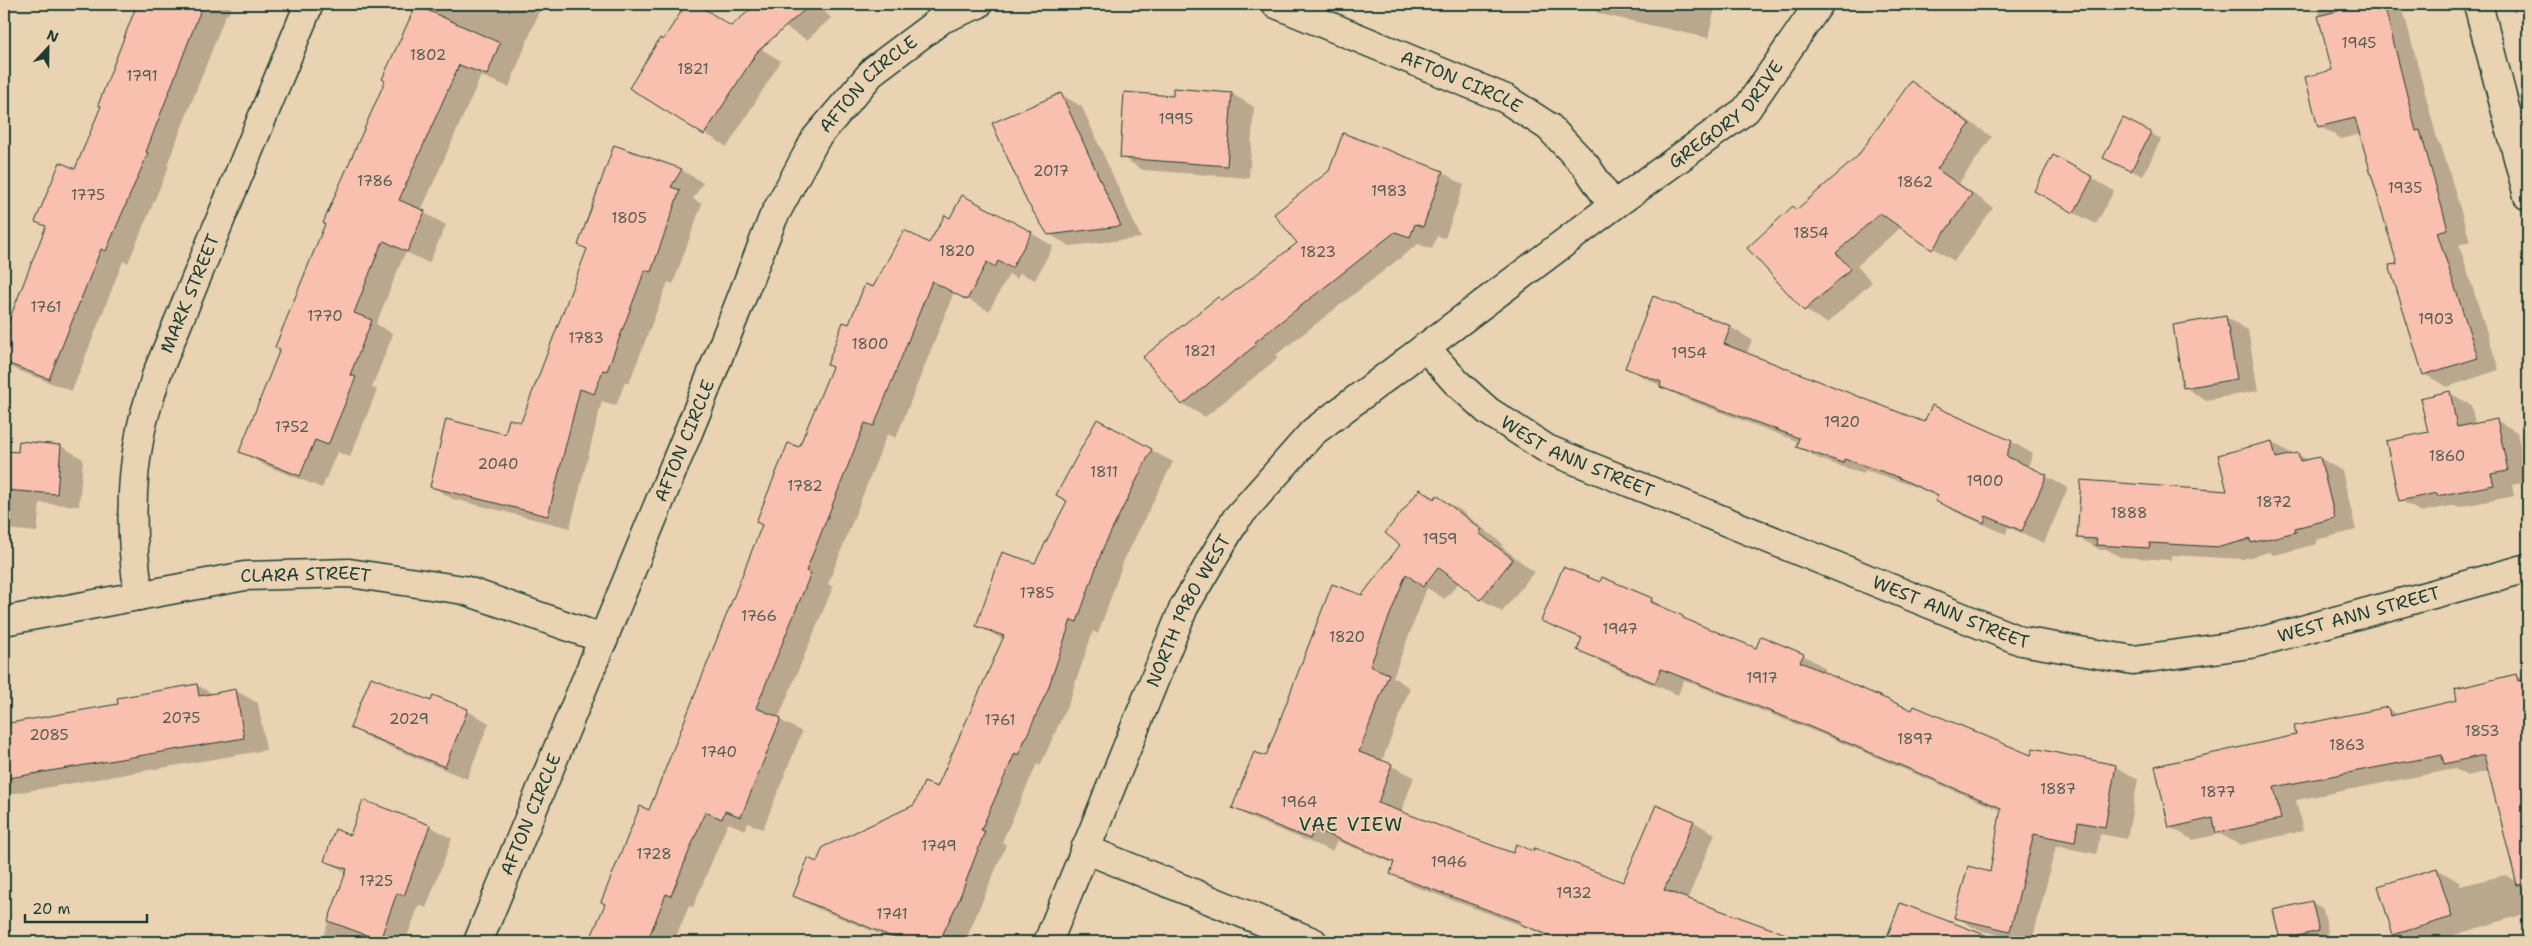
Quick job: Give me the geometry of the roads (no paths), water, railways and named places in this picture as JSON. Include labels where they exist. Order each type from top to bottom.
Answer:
[{"type":"street","name":"MARK STREET","points":[[139,596],[133,559],[132,497],[140,435],[156,376],[309,4]]},
{"type":"street","name":"AFTON CIRCLE","points":[[478,942],[604,639],[773,218],[816,138],[874,70],[942,19],[978,4]]},
{"type":"street","name":"AFTON CIRCLE","points":[[1276,4],[1506,99],[1549,127],[1586,166],[1613,206]]},
{"type":"street","name":"GREGORY DRIVE","points":[[1425,347],[1613,206],[1746,110],[1819,4]]},
{"type":"street","points":[[2478,4],[2528,196]]},
{"type":"street","name":"WEST ANN STREET","points":[[1425,347],[1456,382],[1488,411],[1547,449],[2021,640],[2133,660],[2251,644],[2528,568]]},
{"type":"street","name":"NORTH 1980 WEST","points":[[1048,942],[1184,606],[1236,519],[1313,432],[1425,347]]},
{"type":"street","name":"CLARA STREET","points":[[4,621],[244,576],[349,573],[464,590],[604,639]]},
{"type":"street","points":[[1085,849],[1313,942]]},
{"type":"district","name":"VAE VIEW","points":[[1351,824]]}]
